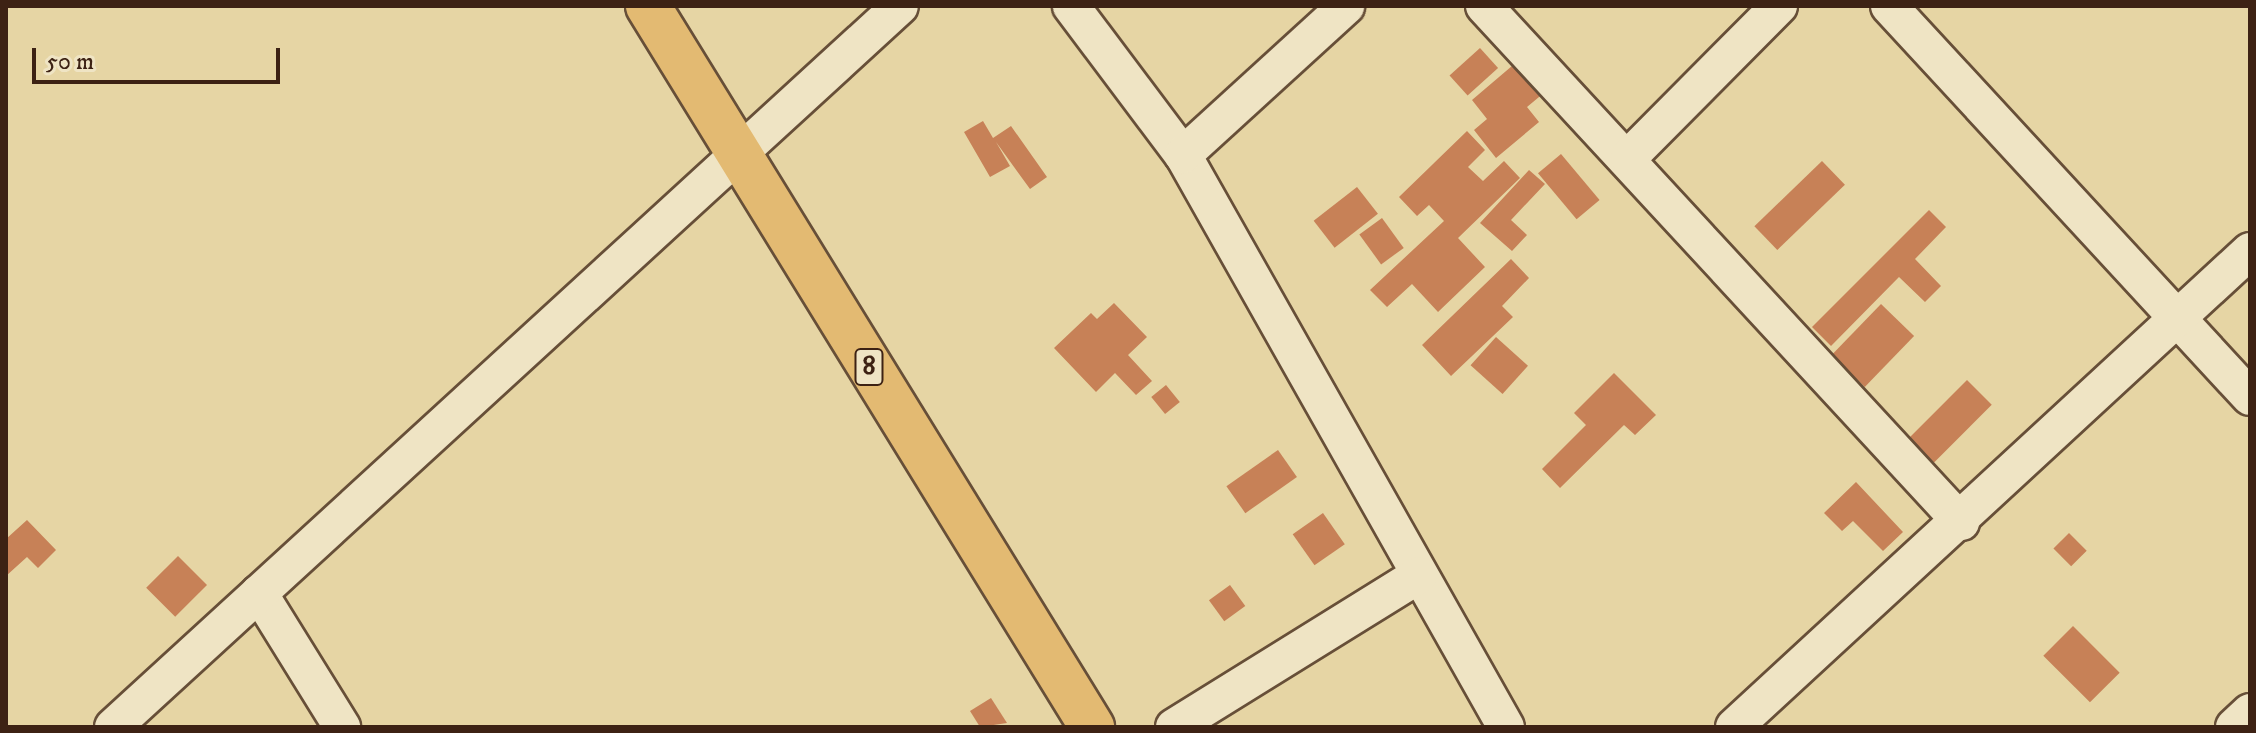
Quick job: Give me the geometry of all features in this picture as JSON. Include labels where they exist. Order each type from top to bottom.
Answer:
[{"type":"main road","name":"8","points":[[648,6],[1092,727]]},
{"type":"street","points":[[113,727],[900,6]]},
{"type":"street","points":[[1071,6],[1183,155],[1506,727]]},
{"type":"street","points":[[1183,155],[1346,6]]},
{"type":"street","points":[[1484,6],[1629,157],[1961,522]]},
{"type":"street","points":[[1629,157],[1779,6]]},
{"type":"street","points":[[1889,6],[2250,397]]},
{"type":"street","points":[[1734,727],[1961,522],[2250,251]]},
{"type":"street","points":[[1174,727],[1419,575]]},
{"type":"street","points":[[259,593],[342,727]]},
{"type":"street","points":[[2234,727],[2250,712]]},
{"type":"building","points":[[1480,48],[1498,68],[1468,95],[1450,75]]},
{"type":"building","points":[[1519,60],[1545,92],[1527,107],[1539,122],[1496,158],[1474,130],[1487,119],[1472,100]]},
{"type":"building","points":[[983,121],[993,138],[1011,126],[1047,177],[1030,189],[996,142],[1010,166],[990,177],[964,132]]},
{"type":"building","points":[[1467,131],[1485,150],[1468,167],[1483,181],[1504,161],[1520,178],[1458,238],[1485,267],[1438,312],[1412,284],[1387,307],[1370,290],[1444,221],[1429,205],[1417,216],[1399,197]]},
{"type":"building","points":[[1561,154],[1600,200],[1577,219],[1538,173]]},
{"type":"building","points":[[1822,161],[1845,185],[1777,250],[1754,226]]},
{"type":"building","points":[[1529,170],[1545,184],[1511,220],[1527,235],[1512,251],[1480,223]]},
{"type":"building","points":[[1357,187],[1378,214],[1335,248],[1314,221]]},
{"type":"building","points":[[1929,210],[1946,227],[1915,259],[1941,286],[1925,302],[1899,277],[1831,346],[1812,327]]},
{"type":"building","points":[[1382,218],[1404,248],[1381,264],[1359,234]]},
{"type":"building","points":[[1511,259],[1529,278],[1502,306],[1513,317],[1451,376],[1422,345]]},
{"type":"building","points":[[1114,303],[1147,337],[1128,355],[1152,381],[1136,395],[1115,373],[1096,392],[1054,348],[1091,313],[1097,319]]},
{"type":"building","points":[[1881,304],[1914,336],[1865,387],[1832,355]]},
{"type":"building","points":[[1496,337],[1528,366],[1503,394],[1471,365]]},
{"type":"building","points":[[1614,373],[1656,415],[1635,435],[1624,425],[1560,488],[1542,469],[1586,425],[1574,413]]},
{"type":"building","points":[[1967,380],[1992,405],[1932,464],[1908,439]]},
{"type":"building","points":[[1166,385],[1180,402],[1165,414],[1151,397]]},
{"type":"building","points":[[1278,450],[1297,477],[1245,513],[1226,486]]},
{"type":"building","points":[[1856,482],[1903,532],[1883,551],[1853,521],[1842,531],[1824,513]]},
{"type":"building","points":[[1323,513],[1345,544],[1314,565],[1293,534]]},
{"type":"building","points":[[27,520],[56,550],[38,568],[27,557],[6,576],[6,539]]},
{"type":"building","points":[[2069,533],[2087,551],[2071,566],[2053,549]]},
{"type":"building","points":[[178,556],[207,585],[175,617],[146,588]]},
{"type":"building","points":[[1230,585],[1245,606],[1224,621],[1209,600]]},
{"type":"building","points":[[2073,626],[2120,673],[2090,702],[2043,656]]},
{"type":"building","points":[[991,698],[1007,723],[980,727],[970,711]]}]
